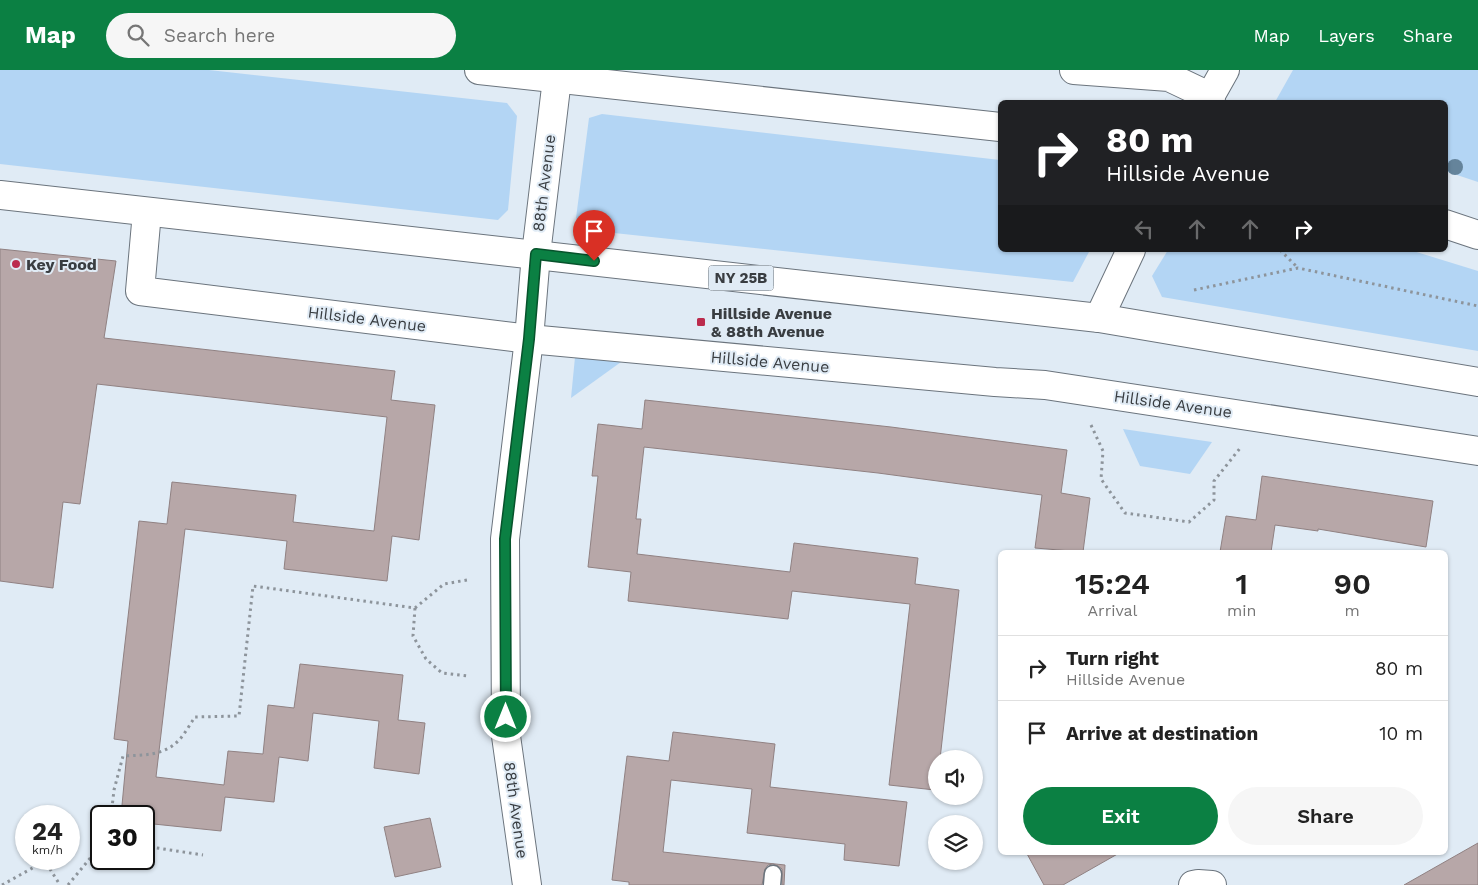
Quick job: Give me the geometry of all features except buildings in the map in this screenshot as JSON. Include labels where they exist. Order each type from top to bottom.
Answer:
[{"type":"street","points":[[479,70],[998,127]]},
{"type":"street","points":[[1074,70],[1169,77],[1209,100],[1225,70]]},
{"type":"street","name":"88th Avenue","points":[[527,885],[506,736],[505,539],[557,79]]},
{"type":"street","name":"NY 25B","points":[[0,195],[1099,318],[1478,382]]},
{"type":"street","name":"Hillside Avenue","points":[[147,212],[140,291],[529,339],[975,381],[1045,385],[1478,451]]},
{"type":"street","points":[[1448,225],[1478,234]]},
{"type":"street","points":[[1099,318],[1130,252]]},
{"type":"street","points":[[1193,885],[1212,885]]},
{"type":"path","points":[[1282,252],[1298,268]]},
{"type":"path","points":[[1194,290],[1298,268],[1478,306]]},
{"type":"path","points":[[1089,421],[1102,451],[1101,479],[1125,513],[1189,522],[1214,500],[1214,481],[1243,444]]},
{"type":"path","points":[[467,580],[444,584],[415,608],[413,636],[426,659],[442,673],[468,676]]},
{"type":"path","points":[[112,805],[114,790],[123,756],[150,755],[163,751],[179,740],[195,717],[239,716],[253,586],[415,608]]},
{"type":"path","points":[[155,848],[203,855]]},
{"type":"path","points":[[68,885],[90,859]]},
{"type":"path","points":[[2,885],[46,861],[60,885]]},
{"type":"shaded area","points":[[0,70],[209,70],[507,103],[517,116],[508,210],[498,220],[0,164]]},
{"type":"shaded area","points":[[1293,70],[1478,70],[1478,182],[1448,172],[1448,100],[1276,100]]},
{"type":"shaded area","points":[[602,114],[998,160],[998,252],[1089,252],[1073,282],[586,230],[576,218],[589,118]]},
{"type":"shaded area","points":[[1167,252],[1416,252],[1478,271],[1478,351],[1162,297],[1152,276]]},
{"type":"shaded area","points":[[575,357],[621,362],[571,398]]},
{"type":"shaded area","points":[[1123,429],[1212,442],[1190,474],[1140,466]]},
{"type":"place","name":"Key Food","points":[[16,264]]},
{"type":"place","name":"Hillside Avenue & 88th Avenue","points":[[701,322]]},
{"type":"route","points":[[506,717],[505,539],[529,339],[536,254],[594,261]]}]
